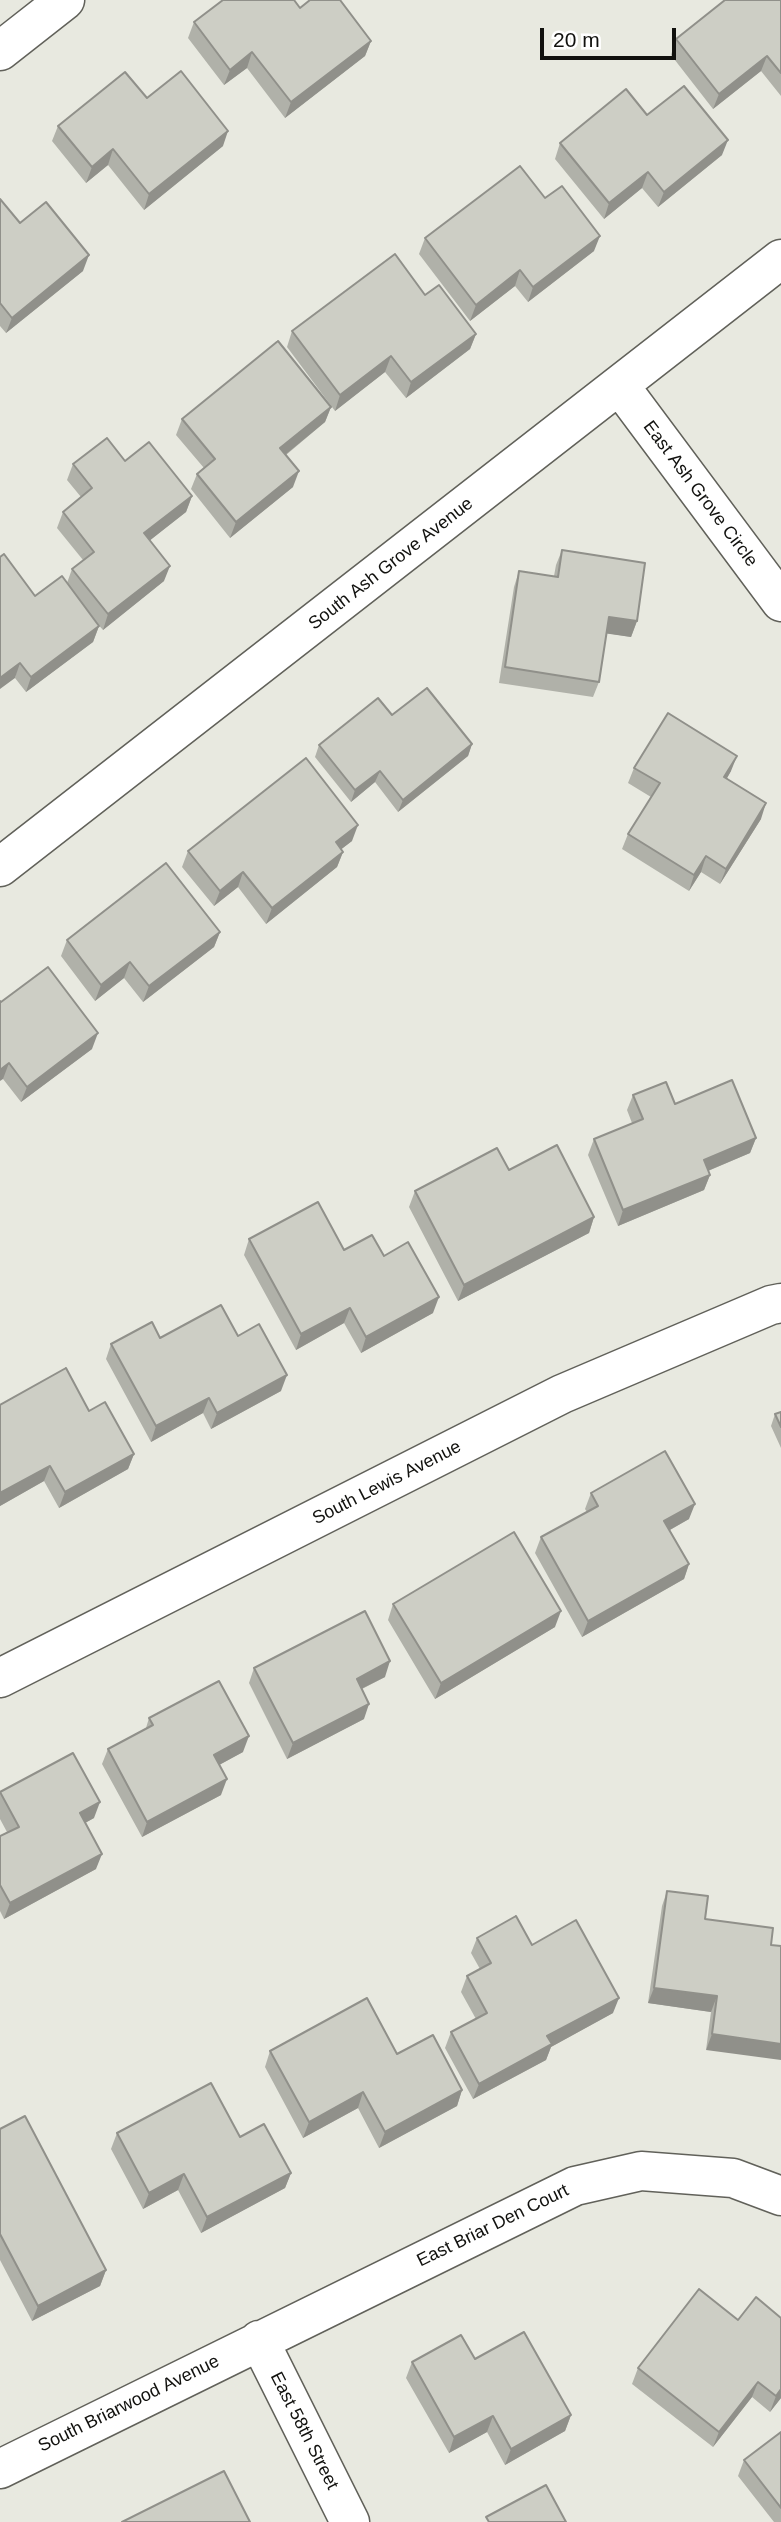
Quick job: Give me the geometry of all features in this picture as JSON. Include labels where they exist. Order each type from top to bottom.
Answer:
[{"type":"street","points":[[0,51],[65,0]]},
{"type":"street","name":"South Ash Grove Avenue","points":[[0,867],[781,259]]},
{"type":"street","name":"East Ash Grove Circle","points":[[620,386],[781,602]]},
{"type":"street","name":"South Lewis Avenue","points":[[0,1678],[562,1394],[781,1303]]},
{"type":"street","name":"East Briar Den Court","points":[[259,2340],[575,2186],[641,2171],[733,2178],[781,2196]]},
{"type":"street","name":"South Briarwood Avenue","points":[[0,2469],[259,2340]]},
{"type":"street","name":"East 58th Street","points":[[259,2340],[350,2522]]},
{"type":"building","points":[[223,0],[294,0],[300,8],[310,0],[340,0],[371,41],[291,102],[252,52],[230,70],[194,22]]},
{"type":"building","points":[[725,0],[781,0],[781,73],[767,56],[719,94],[676,39]]},
{"type":"building","points":[[181,71],[228,131],[149,194],[113,149],[92,167],[58,126],[125,72],[147,98]]},
{"type":"building","points":[[684,86],[728,140],[664,192],[648,172],[609,203],[560,143],[626,89],[647,115]]},
{"type":"building","points":[[520,166],[545,198],[562,186],[600,236],[533,287],[520,270],[476,305],[425,238]]},
{"type":"building","points":[[0,199],[20,223],[46,202],[89,255],[12,318],[0,303]]},
{"type":"building","points":[[395,254],[425,295],[439,285],[476,334],[411,382],[391,356],[340,395],[292,331]]},
{"type":"building","points":[[278,341],[331,407],[280,448],[299,471],[236,522],[197,474],[215,459],[182,419]]},
{"type":"building","points":[[107,438],[125,461],[149,442],[192,496],[144,533],[170,566],[108,614],[72,569],[94,552],[63,512],[92,488],[73,464]]},
{"type":"building","points":[[562,550],[645,563],[637,621],[609,617],[599,682],[505,667],[519,571],[558,577]]},
{"type":"building","points":[[4,554],[35,596],[62,576],[99,626],[31,677],[20,663],[0,678],[0,557]]},
{"type":"building","points":[[427,688],[472,744],[403,800],[380,771],[355,790],[319,745],[378,698],[392,715]]},
{"type":"building","points":[[668,713],[737,756],[724,777],[766,803],[726,869],[706,856],[694,875],[628,834],[660,783],[634,768]]},
{"type":"building","points":[[306,758],[358,825],[336,842],[343,852],[272,908],[243,872],[220,891],[188,851]]},
{"type":"building","points":[[166,863],[220,932],[149,986],[130,962],[101,985],[67,940]]},
{"type":"building","points":[[48,967],[98,1033],[27,1087],[9,1063],[0,1070],[0,1001]]},
{"type":"building","points":[[732,1080],[756,1138],[704,1160],[710,1175],[623,1210],[594,1139],[643,1119],[633,1095],[666,1082],[675,1104]]},
{"type":"building","points":[[557,1145],[594,1217],[464,1285],[415,1191],[497,1148],[509,1170]]},
{"type":"building","points":[[318,1202],[344,1250],[372,1235],[384,1256],[408,1242],[439,1297],[366,1337],[350,1308],[301,1334],[249,1239]]},
{"type":"building","points":[[221,1305],[238,1336],[259,1324],[287,1375],[217,1413],[209,1398],[156,1426],[111,1344],[152,1322],[160,1338]]},
{"type":"building","points":[[66,1368],[89,1411],[105,1402],[134,1454],[65,1492],[50,1466],[0,1493],[0,1405]]},
{"type":"building","points":[[781,1412],[781,1427],[775,1414]]},
{"type":"building","points":[[665,1451],[695,1504],[664,1521],[689,1564],[588,1621],[541,1537],[598,1506],[591,1493]]},
{"type":"building","points":[[514,1532],[561,1611],[441,1683],[393,1604]]},
{"type":"building","points":[[365,1611],[390,1661],[357,1679],[369,1704],[293,1743],[254,1668]]},
{"type":"building","points":[[219,1681],[249,1736],[214,1755],[227,1779],[147,1822],[108,1749],[153,1725],[149,1718]]},
{"type":"building","points":[[73,1753],[100,1802],[80,1813],[102,1854],[10,1903],[0,1885],[0,1836],[19,1827],[0,1792]]},
{"type":"building","points":[[667,1891],[708,1896],[705,1919],[773,1928],[771,1945],[781,1946],[781,2044],[712,2034],[717,1996],[654,1988]]},
{"type":"building","points":[[516,1916],[532,1945],[576,1920],[619,1998],[547,2036],[552,2044],[479,2084],[451,2032],[487,2013],[467,1976],[491,1963],[477,1938]]},
{"type":"building","points":[[367,1998],[397,2054],[433,2035],[462,2090],[385,2132],[363,2092],[309,2122],[270,2051]]},
{"type":"building","points":[[211,2083],[240,2137],[264,2124],[291,2173],[207,2217],[184,2174],[149,2193],[117,2133]]},
{"type":"building","points":[[25,2116],[106,2270],[38,2306],[0,2234],[0,2129]]},
{"type":"building","points":[[699,2289],[738,2320],[756,2297],[781,2318],[781,2389],[776,2396],[758,2382],[719,2432],[638,2368]]},
{"type":"building","points":[[524,2332],[571,2415],[511,2449],[493,2416],[454,2437],[412,2362],[461,2335],[475,2359]]},
{"type":"building","points":[[781,2432],[781,2508],[744,2460]]},
{"type":"building","points":[[224,2471],[250,2522],[122,2522]]},
{"type":"building","points":[[546,2485],[566,2522],[489,2522],[486,2517]]}]
